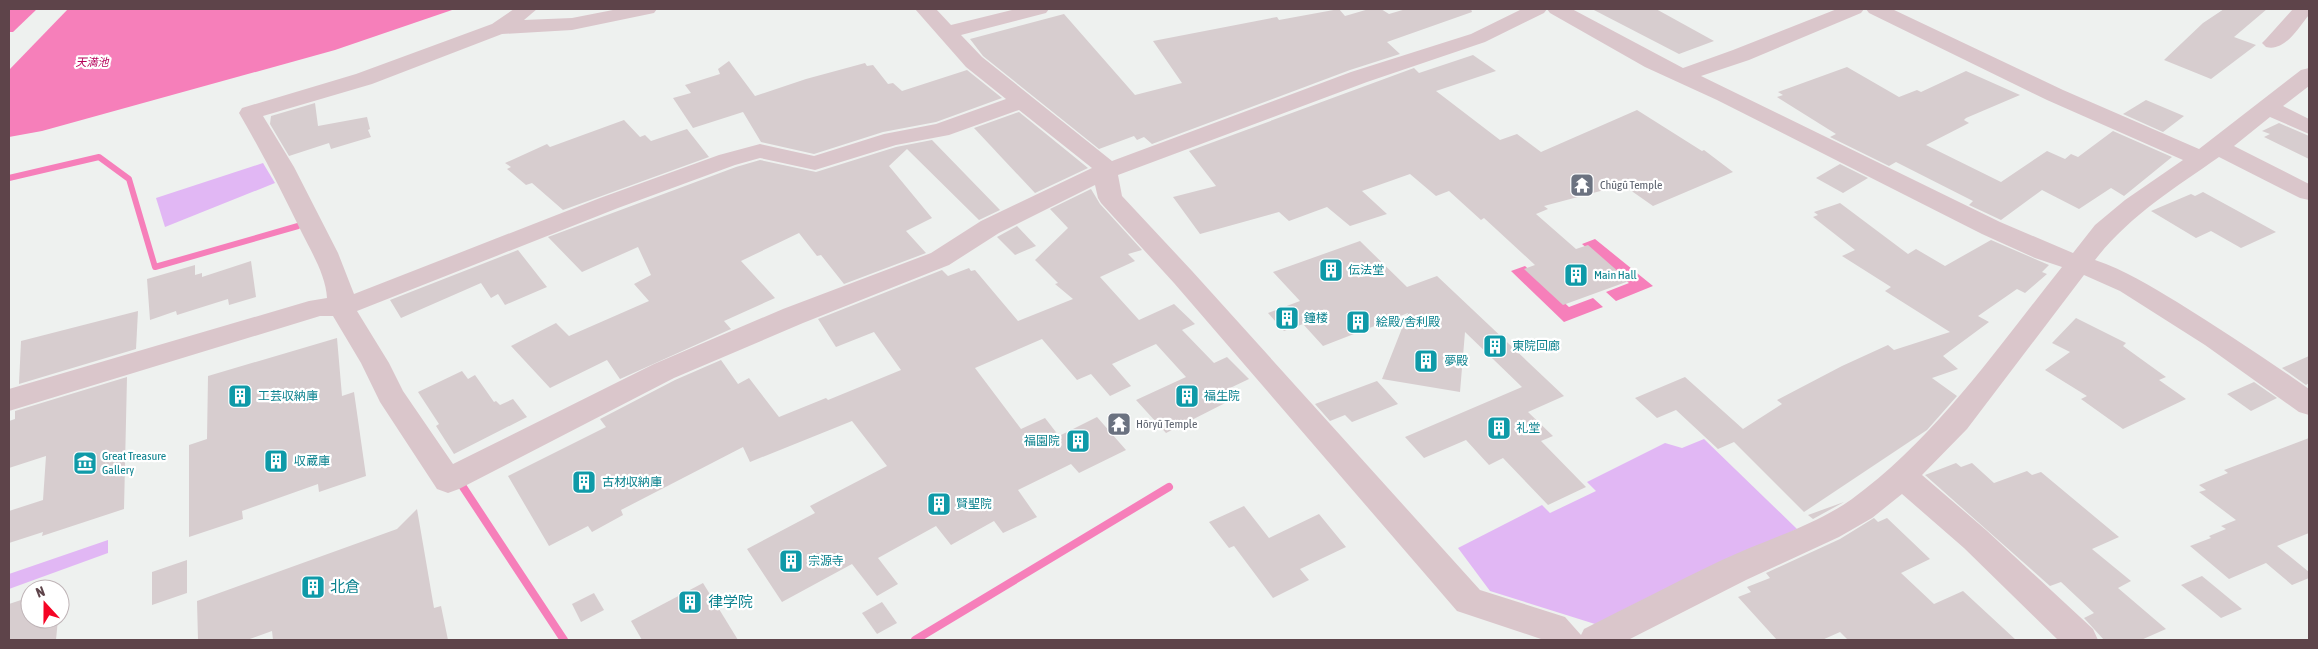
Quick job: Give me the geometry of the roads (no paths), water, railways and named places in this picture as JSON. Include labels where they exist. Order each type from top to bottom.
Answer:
[{"type":"street","points":[[527,9],[499,28],[364,80],[250,113],[282,167],[326,253],[340,288],[341,306],[375,363],[390,395],[448,481],[664,371],[793,316],[940,260],[990,227],[1104,172],[1350,80],[1478,38],[1537,9]]},
{"type":"street","points":[[499,28],[572,24],[647,9]]},
{"type":"street","points":[[925,9],[974,62],[1104,166],[1110,198],[1183,277],[1469,601],[1553,627],[1566,640]]},
{"type":"street","points":[[948,32],[1039,9]]},
{"type":"street","points":[[1557,9],[1605,37],[1991,228],[2044,252],[2106,273],[2158,302],[2215,338],[2309,404]]},
{"type":"street","points":[[1682,75],[1741,55],[1854,9]]},
{"type":"street","points":[[1876,9],[2055,95],[2209,153],[2309,194]]},
{"type":"street","points":[[2273,42],[2304,9]]},
{"type":"street","points":[[1596,640],[1734,570],[1828,528],[1861,509],[1902,476],[1956,421],[2104,231],[2134,205],[2209,153],[2309,75]]},
{"type":"street","points":[[9,400],[319,307],[341,306],[448,269],[609,204],[727,160],[760,151],[815,163],[892,140],[941,130],[1022,101]]},
{"type":"street","points":[[2266,107],[2309,127]]},
{"type":"street","points":[[1902,476],[1975,539],[2081,640]]},
{"type":"water","points":[[9,9],[37,9],[13,32],[9,32]]},
{"type":"water","name":"天満池","points":[[68,9],[455,9],[335,50],[42,131],[9,137],[9,70]]},
{"type":"water","points":[[1595,239],[1653,286],[1616,301],[1606,292],[1629,283],[1582,244]]},
{"type":"water","points":[[1525,266],[1569,307],[1593,298],[1603,307],[1564,322],[1511,271]]},
{"type":"waterway","points":[[9,178],[99,157],[129,179],[155,267],[298,226]]},
{"type":"waterway","points":[[463,487],[564,640]]},
{"type":"waterway","points":[[915,640],[1169,487]]},
{"type":"place","name":"Chūgū Temple","points":[[1582,185]]},
{"type":"place","name":"伝法堂","points":[[1331,270]]},
{"type":"place","name":"Main Hall","points":[[1576,275]]},
{"type":"place","name":"鐘楼","points":[[1287,318]]},
{"type":"place","name":"絵殿/舎利殿","points":[[1358,322]]},
{"type":"place","name":"東院回廊","points":[[1495,346]]},
{"type":"place","name":"夢殿","points":[[1426,361]]},
{"type":"place","name":"工芸収納庫","points":[[240,396]]},
{"type":"place","name":"福生院","points":[[1187,396]]},
{"type":"place","name":"Hōryū Temple","points":[[1119,424]]},
{"type":"place","name":"礼堂","points":[[1499,428]]},
{"type":"place","name":"福園院","points":[[1078,441]]},
{"type":"place","name":"収蔵庫","points":[[276,461]]},
{"type":"place","name":"Great Treasure Gallery","points":[[85,463]]},
{"type":"place","name":"古材収納庫","points":[[584,482]]},
{"type":"place","name":"賢聖院","points":[[939,504]]},
{"type":"place","name":"宗源寺","points":[[791,561]]},
{"type":"place","name":"北倉","points":[[313,587]]},
{"type":"place","name":"律学院","points":[[690,602]]}]
